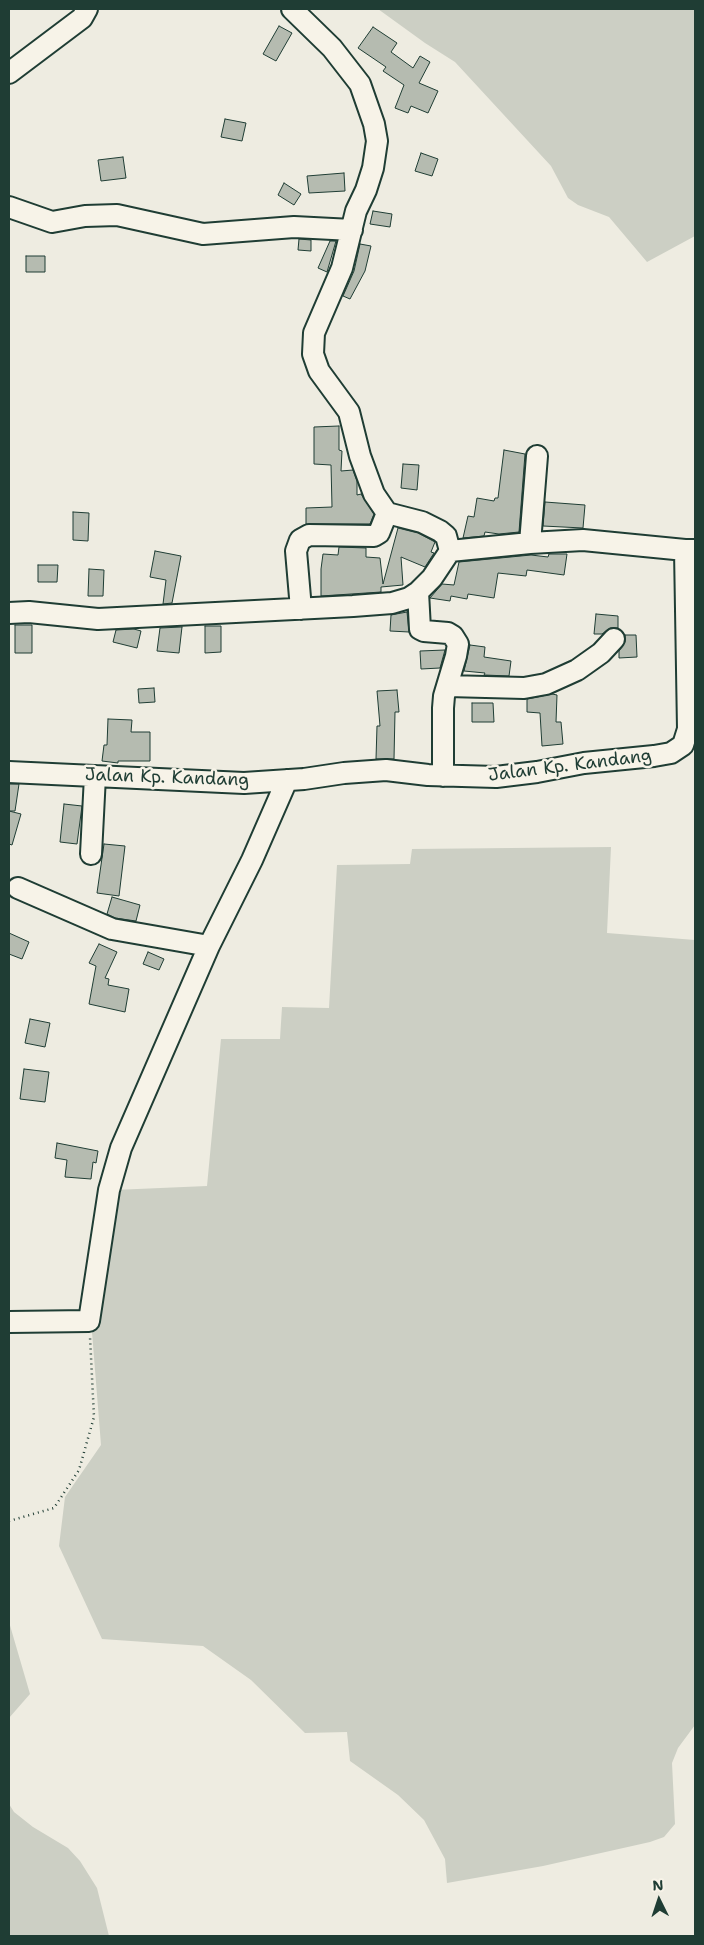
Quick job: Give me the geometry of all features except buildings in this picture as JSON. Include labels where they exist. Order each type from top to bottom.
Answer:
[{"type":"street","points":[[9,73],[82,18],[87,9]]},
{"type":"street","points":[[9,613],[29,612],[98,619],[392,603],[410,598],[418,592],[432,578],[450,551],[446,536],[432,526],[387,513],[374,494],[360,456],[348,412],[319,371],[313,354],[314,333],[342,268],[356,211],[366,190],[377,150],[374,124],[360,84],[332,48],[292,9]]},
{"type":"street","points":[[9,207],[52,222],[85,216],[116,215],[203,234],[294,226],[352,230]]},
{"type":"street","points":[[530,542],[537,456]]},
{"type":"street","points":[[301,609],[296,551],[300,540],[309,535],[374,536],[379,533],[387,513]]},
{"type":"street","points":[[450,551],[530,542],[583,540],[690,550]]},
{"type":"street","name":"Jalan Kp. Kandang","points":[[9,772],[210,782],[287,780],[386,770],[471,778],[514,776],[584,763],[664,755],[683,746],[688,729],[690,550]]},
{"type":"street","points":[[418,592],[420,629],[448,633],[453,636],[458,644],[444,696],[442,722],[443,776]]},
{"type":"street","points":[[448,686],[518,688],[546,684],[577,670],[601,653],[614,639]]},
{"type":"street","points":[[90,854],[95,776]]},
{"type":"street","points":[[9,1322],[89,1321],[102,1234],[115,1166],[209,946],[252,860],[287,780]]},
{"type":"street","points":[[18,888],[112,929],[209,946]]},
{"type":"path","points":[[9,1521],[54,1508],[79,1470],[94,1416],[89,1321]]},
{"type":"shaded area","points":[[378,9],[695,9],[695,236],[647,262],[609,217],[578,205],[568,198],[551,166],[455,62]]},
{"type":"shaded area","points":[[611,847],[607,933],[695,940],[695,1725],[678,1748],[672,1763],[675,1824],[664,1837],[650,1842],[543,1866],[447,1883],[445,1859],[424,1820],[398,1795],[350,1761],[347,1732],[305,1733],[251,1680],[203,1646],[102,1639],[59,1546],[65,1497],[101,1445],[90,1307],[114,1190],[207,1186],[221,1039],[280,1039],[282,1007],[329,1008],[337,865],[410,864],[412,849]]},
{"type":"shaded area","points":[[9,1622],[30,1694],[9,1718]]},
{"type":"shaded area","points":[[9,1804],[14,1812],[33,1827],[68,1848],[80,1861],[97,1888],[109,1936],[9,1936]]}]
